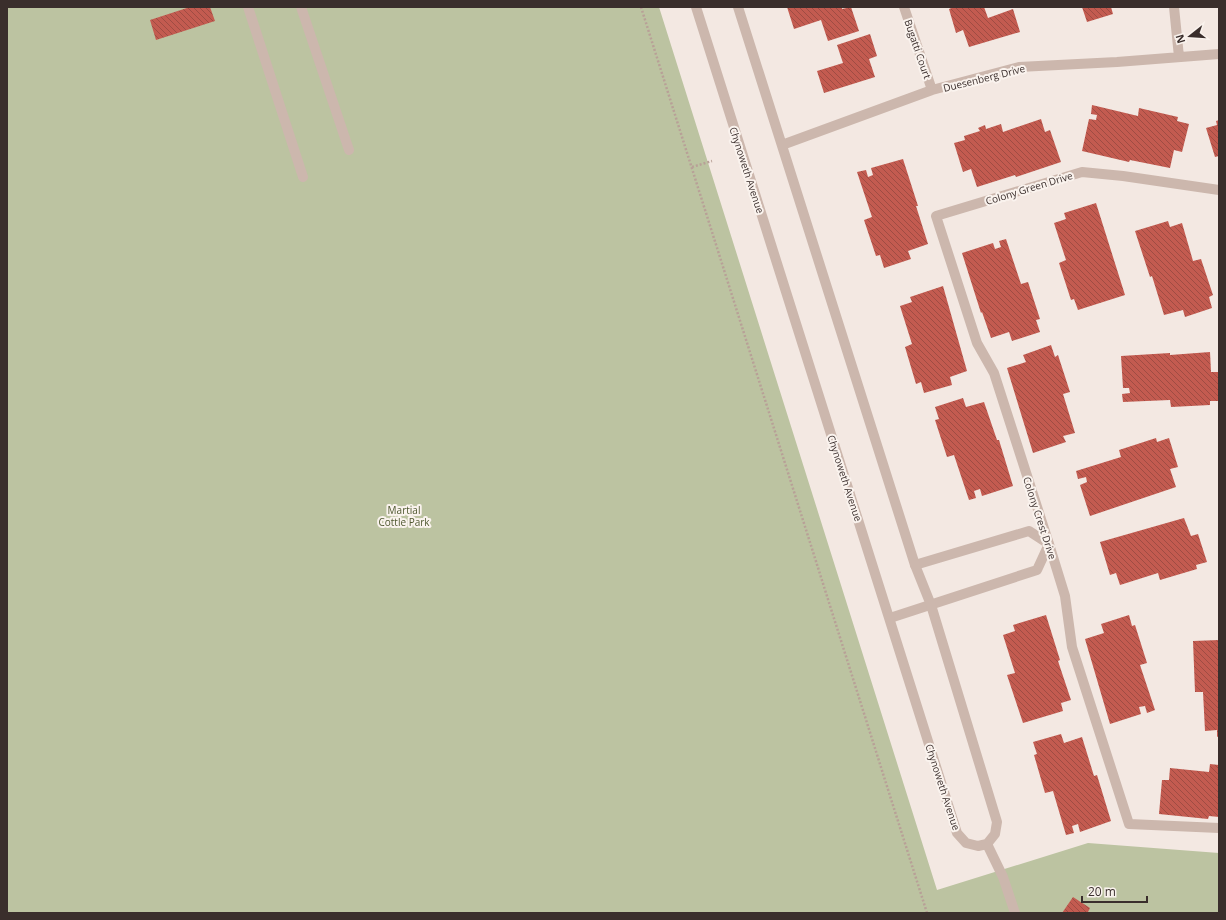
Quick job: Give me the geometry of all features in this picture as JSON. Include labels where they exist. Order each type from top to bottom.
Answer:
[{"type":"street","points":[[248,7],[303,177]]},
{"type":"street","points":[[301,7],[349,150]]},
{"type":"street","name":"Chynoweth Avenue","points":[[696,7],[958,833],[966,842],[978,846],[988,844]]},
{"type":"street","points":[[738,7],[915,565],[931,605],[998,822],[995,834],[988,844],[1003,877],[1015,913]]},
{"type":"street","name":"Bugatti Court","points":[[904,7],[932,90]]},
{"type":"street","points":[[1174,7],[1179,56]]},
{"type":"street","name":"Duesenberg Drive","points":[[782,145],[932,90],[1019,67],[1116,62],[1219,54]]},
{"type":"street","name":"Colony Green Drive","points":[[936,216],[1082,172],[1123,176],[1219,190]]},
{"type":"street","name":"Colony Crest Drive","points":[[936,216],[977,343],[994,373],[1049,544],[1065,596],[1072,647],[1129,824],[1219,828]]},
{"type":"street","points":[[890,618],[1037,570],[1049,544],[1028,531],[915,565]]},
{"type":"path","points":[[641,7],[926,913]]},
{"type":"path","points":[[692,167],[712,161]]},
{"type":"green space","name":"Martial Cottle Park","points":[[7,7],[659,7],[937,890],[1088,843],[1219,853],[1219,913],[7,913]]},
{"type":"building","points":[[190,7],[210,7],[215,21],[156,40],[150,20]]},
{"type":"building","points":[[787,7],[842,7],[842,9],[851,7],[859,31],[828,41],[821,20],[794,29]]},
{"type":"building","points":[[954,7],[984,7],[988,18],[1013,9],[1020,32],[969,47],[963,30],[956,33],[949,9]]},
{"type":"building","points":[[1082,7],[1111,7],[1113,14],[1087,22]]},
{"type":"building","points":[[870,34],[877,56],[869,59],[875,77],[824,93],[817,71],[843,63],[837,45]]},
{"type":"building","points":[[1092,105],[1138,116],[1139,108],[1178,117],[1177,121],[1189,124],[1182,152],[1174,150],[1170,168],[1130,160],[1129,162],[1082,151],[1089,119],[1096,120],[1097,115],[1091,114]]},
{"type":"building","points":[[1041,119],[1045,132],[1050,130],[1061,162],[1016,177],[1015,175],[977,187],[971,169],[963,172],[954,143],[965,140],[964,136],[980,131],[978,128],[985,125],[986,129],[1001,124],[1003,132]]},
{"type":"building","points":[[1219,120],[1219,156],[1215,157],[1206,128],[1217,125],[1216,121]]},
{"type":"building","points":[[903,159],[928,244],[908,251],[911,259],[884,268],[880,255],[876,256],[864,220],[872,217],[857,172],[866,170],[868,177],[873,175],[871,168]]},
{"type":"building","points":[[1096,203],[1125,295],[1078,310],[1074,299],[1071,300],[1059,263],[1066,260],[1054,223],[1066,219],[1064,213]]},
{"type":"building","points":[[1168,221],[1170,227],[1182,223],[1193,261],[1201,259],[1213,295],[1209,297],[1212,308],[1185,317],[1183,310],[1164,315],[1152,276],[1150,277],[1135,231]]},
{"type":"building","points":[[1006,239],[1021,284],[1028,282],[1040,319],[1036,320],[1040,332],[1012,341],[1009,332],[991,338],[982,312],[981,313],[962,253],[993,243],[995,249],[1001,247],[999,241]]},
{"type":"building","points":[[943,286],[967,371],[950,377],[952,385],[924,393],[921,382],[916,384],[905,347],[912,344],[900,306],[912,302],[910,297]]},
{"type":"building","points":[[1051,345],[1055,357],[1058,355],[1070,392],[1063,394],[1075,433],[1063,436],[1066,442],[1033,453],[1007,368],[1026,362],[1023,355]]},
{"type":"building","points":[[1210,352],[1211,372],[1219,372],[1219,401],[1210,401],[1210,405],[1171,407],[1170,400],[1123,402],[1122,394],[1130,393],[1129,388],[1123,388],[1121,356],[1170,353],[1170,355]]},
{"type":"building","points":[[963,398],[966,407],[984,402],[997,440],[999,440],[1013,486],[982,496],[980,489],[974,491],[976,498],[969,500],[954,455],[947,457],[935,420],[939,419],[935,407]]},
{"type":"building","points":[[1156,438],[1157,442],[1169,438],[1178,467],[1170,469],[1176,487],[1090,516],[1080,485],[1087,482],[1086,477],[1078,479],[1076,471],[1121,457],[1119,450]]},
{"type":"building","points":[[1184,518],[1191,536],[1198,534],[1207,562],[1196,565],[1197,569],[1160,580],[1158,573],[1120,585],[1116,573],[1110,575],[1100,542]]},
{"type":"building","points":[[1046,615],[1060,660],[1058,661],[1071,700],[1061,703],[1063,711],[1023,723],[1007,675],[1015,673],[1003,635],[1015,631],[1013,625]]},
{"type":"building","points":[[1129,615],[1132,626],[1135,625],[1147,663],[1140,665],[1155,710],[1147,713],[1145,706],[1139,707],[1141,714],[1110,724],[1085,639],[1104,633],[1101,624]]},
{"type":"building","points":[[1219,640],[1219,736],[1217,737],[1217,730],[1205,731],[1203,692],[1195,692],[1193,641]]},
{"type":"building","points":[[1061,734],[1064,743],[1082,737],[1094,776],[1097,775],[1111,821],[1080,832],[1078,824],[1072,826],[1074,833],[1066,835],[1053,791],[1045,793],[1034,755],[1037,754],[1033,742]]},
{"type":"building","points":[[1210,764],[1219,765],[1219,817],[1209,816],[1208,819],[1159,814],[1162,780],[1169,780],[1170,768],[1209,772]]},
{"type":"building","points":[[1073,897],[1090,908],[1088,912],[1090,913],[1062,913]]}]
